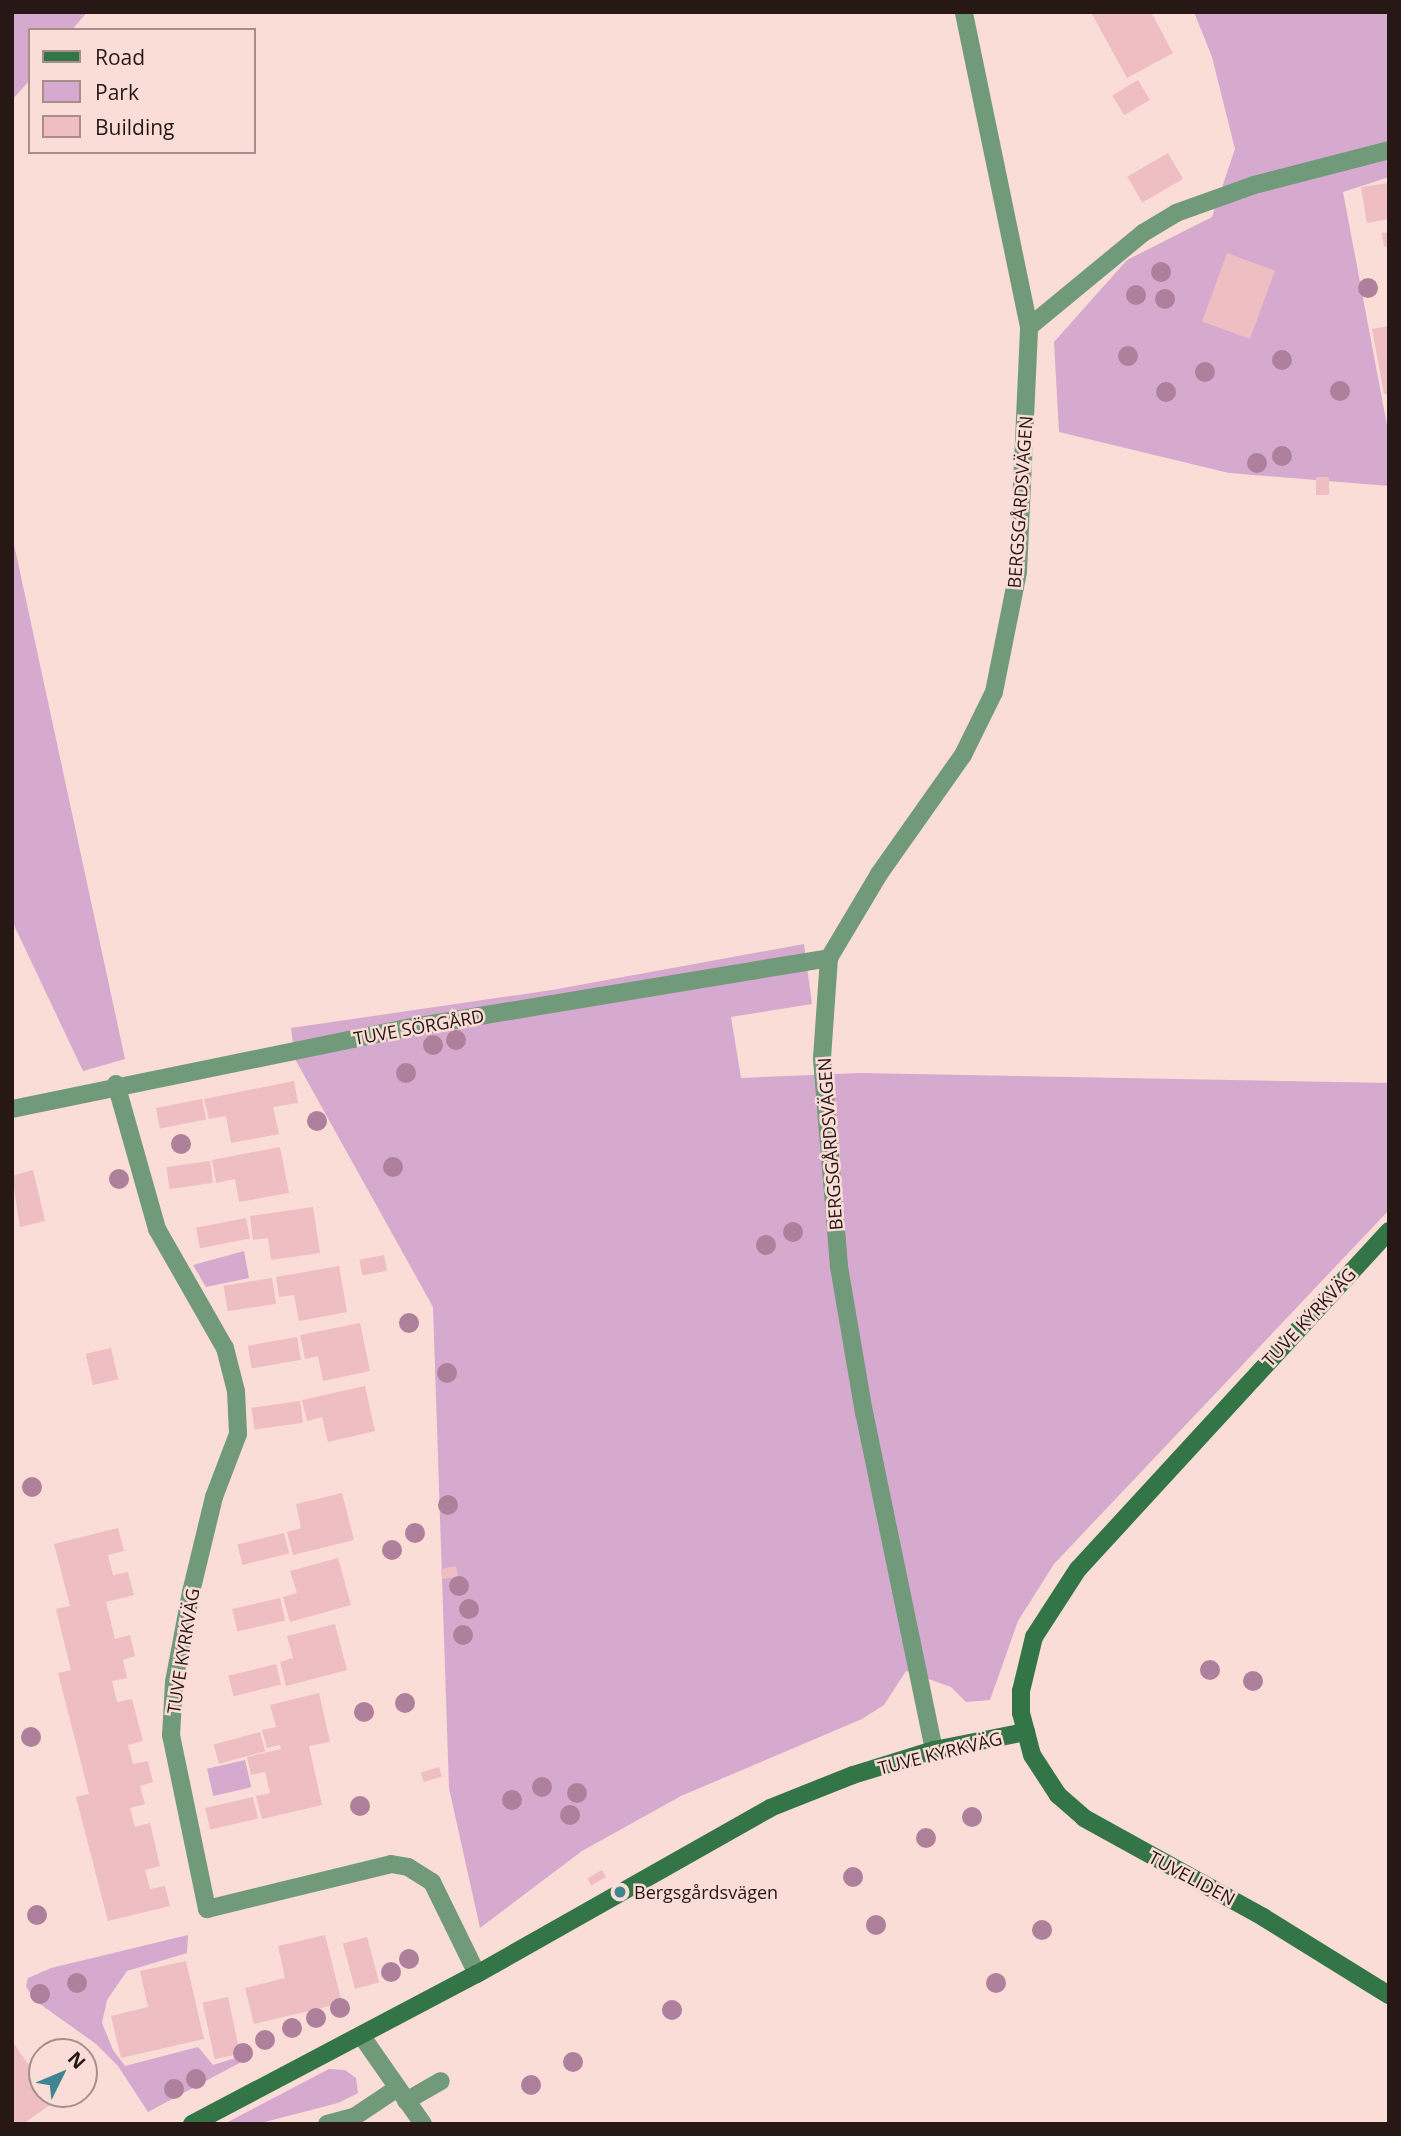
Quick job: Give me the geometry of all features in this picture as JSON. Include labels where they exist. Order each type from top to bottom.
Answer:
[{"type":"street","name":"BERGSGÅRDSVÄGEN","points":[[934,1750],[864,1413],[839,1266],[822,1058],[829,958],[879,874],[963,755],[994,692],[1018,572],[1029,327],[964,12]]},
{"type":"street","points":[[1029,327],[1143,233],[1176,213],[1254,185],[1389,150]]},
{"type":"street","name":"TUVE SÖRGÅRD","points":[[12,1108],[116,1084],[412,1027],[829,958]]},
{"type":"street","name":"TUVE KYRKVÄG","points":[[116,1084],[157,1229],[225,1348],[236,1391],[238,1434],[214,1497],[191,1592],[174,1682],[171,1735],[206,1909],[391,1864],[408,1867],[432,1882],[477,1974]]},
{"type":"street","name":"TUVE KYRKVÄG","points":[[192,2124],[477,1974],[771,1808],[853,1775],[934,1750],[1026,1732],[1021,1691],[1034,1637],[1051,1606],[1128,1511],[1389,1231]]},
{"type":"street","name":"TUVELIDEN","points":[[1026,1732],[1046,1778],[1084,1818],[1263,1917],[1389,1995]]},
{"type":"street","points":[[361,2035],[423,2124]]},
{"type":"street","points":[[327,2124],[355,2117],[401,2095],[441,2081]]},
{"type":"green space","points":[[12,12],[87,12],[74,28],[28,28],[28,82],[12,100]]},
{"type":"green space","points":[[1194,12],[1389,12],[1389,177],[1343,192],[1389,436],[1389,486],[1229,473],[1059,432],[1054,342],[1127,260],[1212,217],[1235,149],[1212,57]]},
{"type":"green space","points":[[12,535],[125,1059],[83,1071],[12,921]]},
{"type":"green space","points":[[804,944],[812,1004],[731,1017],[741,1078],[860,1073],[1389,1083],[1389,1210],[1054,1564],[1018,1621],[990,1700],[966,1702],[951,1687],[906,1671],[884,1705],[862,1719],[681,1796],[582,1851],[480,1928],[449,1788],[433,1307],[295,1059],[291,1028],[552,990]]},
{"type":"green space","points":[[244,1251],[249,1278],[206,1287],[193,1265]]},
{"type":"green space","points":[[245,1760],[251,1787],[213,1796],[207,1769]]},
{"type":"green space","points":[[188,1935],[187,1953],[127,1971],[107,2000],[102,2023],[113,2050],[125,2066],[198,2047],[213,2065],[242,2056],[245,2060],[148,2112],[118,2066],[98,2046],[98,2038],[88,2038],[33,1999],[26,1986],[28,1978],[51,1968]]},
{"type":"green space","points":[[329,2069],[345,2070],[356,2078],[358,2093],[338,2103],[257,2124],[224,2124]]},
{"type":"building","points":[[1151,12],[1173,53],[1127,78],[1092,14]]},
{"type":"building","points":[[1138,80],[1150,100],[1124,115],[1112,95]]},
{"type":"building","points":[[1168,153],[1183,179],[1142,202],[1127,176]]},
{"type":"building","points":[[1389,183],[1389,219],[1367,223],[1361,187]]},
{"type":"building","points":[[1389,232],[1389,246],[1384,247],[1382,233]]},
{"type":"building","points":[[1227,253],[1275,270],[1250,339],[1202,322]]},
{"type":"building","points":[[1389,326],[1389,394],[1384,394],[1372,329]]},
{"type":"building","points":[[1316,477],[1329,477],[1329,495],[1316,495]]},
{"type":"building","points":[[294,1081],[298,1103],[273,1107],[279,1134],[231,1143],[226,1116],[209,1119],[204,1099]]},
{"type":"building","points":[[202,1099],[206,1120],[160,1129],[156,1108]]},
{"type":"building","points":[[280,1147],[289,1193],[239,1202],[235,1179],[216,1183],[212,1160]]},
{"type":"building","points":[[210,1161],[213,1183],[169,1189],[166,1167]]},
{"type":"building","points":[[33,1170],[45,1221],[20,1227],[12,1176]]},
{"type":"building","points":[[313,1207],[320,1253],[271,1260],[268,1238],[253,1240],[250,1216]]},
{"type":"building","points":[[246,1218],[250,1239],[200,1248],[196,1228]]},
{"type":"building","points":[[384,1255],[387,1271],[363,1275],[359,1260]]},
{"type":"building","points":[[339,1266],[347,1312],[299,1321],[294,1295],[279,1297],[276,1277]]},
{"type":"building","points":[[272,1278],[276,1304],[228,1311],[224,1286]]},
{"type":"building","points":[[360,1323],[370,1371],[323,1381],[318,1356],[305,1359],[300,1335]]},
{"type":"building","points":[[297,1337],[301,1360],[252,1368],[248,1346]]},
{"type":"building","points":[[111,1348],[118,1379],[93,1385],[86,1354]]},
{"type":"building","points":[[365,1386],[375,1431],[328,1442],[322,1417],[307,1421],[302,1400]]},
{"type":"building","points":[[300,1401],[303,1423],[255,1430],[251,1408]]},
{"type":"building","points":[[342,1493],[354,1540],[293,1555],[287,1532],[301,1528],[296,1504]]},
{"type":"building","points":[[118,1528],[124,1551],[108,1555],[113,1575],[128,1572],[134,1595],[106,1602],[115,1639],[130,1635],[135,1656],[123,1660],[127,1678],[112,1681],[117,1702],[132,1699],[143,1741],[128,1745],[133,1764],[148,1761],[153,1782],[140,1786],[145,1804],[130,1808],[135,1827],[150,1823],[160,1866],[145,1870],[150,1889],[165,1886],[170,1906],[108,1921],[76,1797],[89,1794],[58,1673],[71,1670],[56,1609],[70,1606],[54,1544]]},
{"type":"building","points":[[284,1533],[289,1553],[243,1565],[237,1545]]},
{"type":"building","points":[[338,1558],[351,1605],[290,1622],[283,1597],[297,1593],[290,1571]]},
{"type":"building","points":[[456,1566],[458,1577],[442,1579],[441,1569]]},
{"type":"building","points":[[280,1598],[285,1620],[237,1631],[232,1609]]},
{"type":"building","points":[[335,1624],[347,1670],[286,1686],[280,1662],[293,1658],[287,1636]]},
{"type":"building","points":[[276,1664],[281,1684],[234,1696],[228,1676]]},
{"type":"building","points":[[319,1693],[330,1742],[309,1746],[322,1805],[262,1819],[256,1796],[270,1793],[265,1772],[251,1775],[247,1757],[281,1749],[280,1745],[267,1748],[262,1730],[276,1727],[270,1705]]},
{"type":"building","points":[[260,1732],[265,1751],[219,1764],[214,1744]]},
{"type":"building","points":[[439,1767],[442,1777],[424,1782],[421,1773]]},
{"type":"building","points":[[253,1797],[258,1818],[210,1829],[205,1808]]},
{"type":"building","points":[[602,1870],[606,1877],[591,1885],[587,1878]]},
{"type":"building","points":[[325,1935],[342,2003],[254,2024],[245,1988],[285,1978],[278,1946]]},
{"type":"building","points":[[367,1937],[379,1982],[355,1989],[343,1943]]},
{"type":"building","points":[[186,1961],[204,2039],[121,2058],[111,2016],[148,2007],[140,1971]]},
{"type":"building","points":[[228,1997],[240,2054],[215,2059],[203,2002]]},
{"type":"building","points":[[12,2041],[28,2064],[28,2108],[46,2108],[23,2124],[12,2124]]},
{"type":"place","name":"Bergsgårdsvägen","points":[[620,1892]]}]
